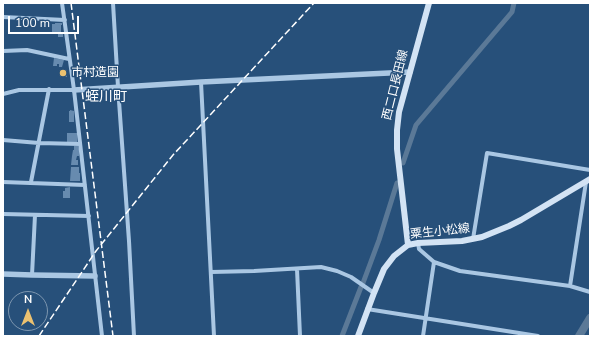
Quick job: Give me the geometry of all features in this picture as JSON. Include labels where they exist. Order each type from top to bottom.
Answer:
[{"type":"main road","name":"西二口長田線","points":[[408,245],[397,149],[397,130],[399,112],[429,3]]},
{"type":"main road","name":"粟生小松線","points":[[358,336],[367,309],[384,269],[388,262],[408,245],[418,243],[462,241],[482,237],[509,226],[588,180]]},
{"type":"street","points":[[62,3],[74,90],[102,336]]},
{"type":"street","points":[[113,3],[134,336]]},
{"type":"street","points":[[3,17],[65,20]]},
{"type":"street","points":[[3,51],[27,50],[69,59]]},
{"type":"street","points":[[3,94],[19,90],[74,90],[410,72]]},
{"type":"street","points":[[201,82],[214,336]]},
{"type":"street","points":[[31,182],[49,90]]},
{"type":"street","points":[[3,140],[80,144]]},
{"type":"street","points":[[472,239],[487,153],[590,170]]},
{"type":"street","points":[[570,286],[588,180]]},
{"type":"street","points":[[3,182],[85,185]]},
{"type":"street","points":[[3,214],[89,216]]},
{"type":"street","points":[[32,275],[35,215]]},
{"type":"street","points":[[418,243],[419,249],[434,262],[460,271],[570,286],[590,292]]},
{"type":"street","points":[[423,336],[434,262]]},
{"type":"street","points":[[211,272],[321,267],[337,271],[351,277],[374,293]]},
{"type":"street","points":[[297,269],[300,336]]},
{"type":"street","points":[[3,274],[95,276]]},
{"type":"street","points":[[367,309],[538,336]]},
{"type":"building","points":[[62,23],[61,33],[63,33],[63,37],[58,37],[58,33],[52,33],[52,24]]},
{"type":"building","points":[[54,58],[64,60],[62,67],[59,67],[59,64],[57,64],[57,66],[53,66]]},
{"type":"building","name":"市村造園","points":[[60,70],[67,70],[67,77],[60,76]]},
{"type":"building","points":[[88,93],[96,93],[96,101],[88,101]]},
{"type":"building","points":[[70,110],[74,111],[74,122],[69,122]]},
{"type":"building","points":[[67,133],[77,133],[77,142],[67,142]]},
{"type":"building","points":[[74,146],[78,146],[79,149],[79,156],[77,156],[76,160],[78,160],[78,165],[71,165]]},
{"type":"building","points":[[71,167],[79,167],[80,181],[70,181]]},
{"type":"building","points":[[70,187],[70,198],[63,198],[63,191],[65,191],[65,188]]},
{"type":"waterway","points":[[403,163],[416,125],[512,12],[514,3]]},
{"type":"waterway","points":[[363,283],[379,240],[397,183]]},
{"type":"waterway","points":[[342,336],[361,287]]},
{"type":"waterway","points":[[579,336],[590,318]]},
{"type":"railway","points":[[71,3],[113,336]]},
{"type":"railway","points":[[39,336],[96,251],[173,155],[314,3]]},
{"type":"place","name":"市村造園","points":[[63,73]]},
{"type":"district","name":"蛭川町","points":[[106,98]]}]
